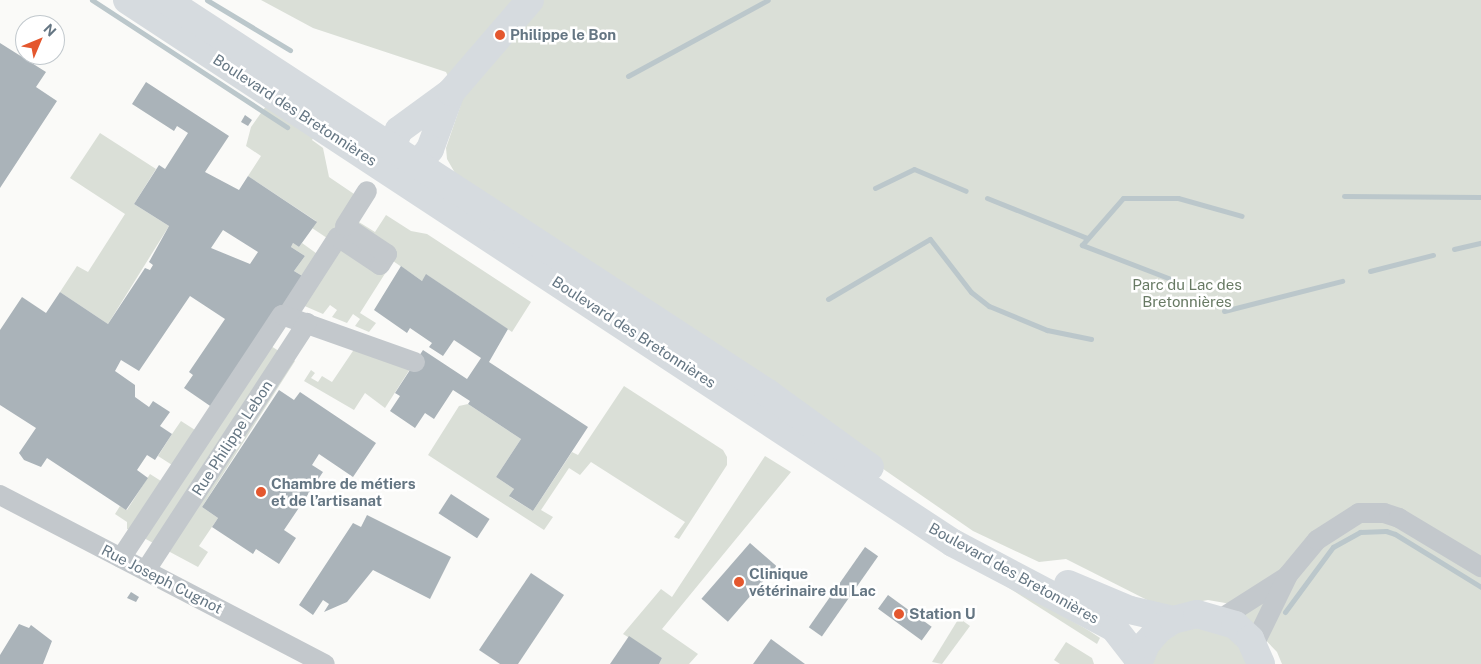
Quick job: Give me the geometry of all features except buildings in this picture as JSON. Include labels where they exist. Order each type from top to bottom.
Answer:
[{"type":"main road","name":"Boulevard des Bretonnières","points":[[127,0],[393,160]]},
{"type":"main road","name":"Boulevard des Bretonnières","points":[[166,0],[393,160],[953,543],[1114,628],[1138,662]]},
{"type":"main road","points":[[452,92],[430,150],[418,164],[393,160],[400,130],[452,92],[530,0]]},
{"type":"main road","name":"Boulevard des Bretonnières","points":[[418,164],[768,393],[972,537],[1018,563],[1096,596],[1173,620]]},
{"type":"main road","points":[[1138,662],[1152,636],[1173,620],[1197,614],[1222,618],[1240,629],[1258,655]]},
{"type":"street","name":"Rue Philippe Lebon","points":[[121,558],[282,315],[287,316],[338,237],[380,265],[387,254],[345,226],[368,191]]},
{"type":"street","points":[[287,316],[415,362]]},
{"type":"street","name":"Rue Philippe Lebon","points":[[146,570],[307,323]]},
{"type":"street","name":"Rue Joseph Cugnot","points":[[0,494],[325,664]]},
{"type":"street","points":[[1222,618],[1288,575],[1332,528],[1359,513],[1371,512],[1400,518],[1481,567]]},
{"type":"street","points":[[1258,655],[1288,575]]},
{"type":"green space","name":"Parc du Lac des Bretonnières","points":[[261,0],[1481,0],[1481,664],[1282,664],[1277,652],[1231,604],[1208,600],[1163,608],[1066,559],[1039,562],[973,531],[455,173],[447,159],[446,148],[461,104],[446,72],[313,28]]},
{"type":"green space","points":[[266,106],[317,132],[312,140],[323,148],[329,177],[357,196],[330,240],[312,228],[316,221],[248,176],[261,156],[246,146],[251,127]]},
{"type":"green space","points":[[100,133],[156,169],[134,204],[169,226],[108,324],[60,292],[77,266],[88,272],[125,214],[70,178]]},
{"type":"green space","points":[[386,215],[411,231],[427,234],[531,302],[512,332],[427,275],[422,281],[393,261],[360,313],[376,323],[369,332],[355,326],[360,319],[353,314],[347,323],[332,317],[337,310],[330,305],[323,314],[300,304],[354,219],[375,232]]},
{"type":"green space","points":[[293,243],[299,247],[302,243],[320,256],[304,277],[294,271],[305,256],[291,247]]},
{"type":"green space","points":[[266,343],[295,361],[202,507],[218,518],[199,546],[208,552],[198,567],[127,529],[127,522],[115,514],[120,506],[127,510],[150,474],[172,488],[183,472],[158,456],[172,434],[181,421],[206,437]]},
{"type":"green space","points":[[355,348],[410,369],[385,408],[365,393],[354,410],[304,381],[311,370],[315,373],[311,378],[318,382],[322,376],[332,382]]},
{"type":"green space","points":[[624,386],[723,450],[727,457],[727,465],[679,539],[674,537],[685,522],[591,462],[580,475],[569,468],[541,510],[553,517],[544,530],[428,455],[459,406],[468,404],[521,439],[496,477],[514,489],[510,497],[533,511],[572,452],[578,455]]},
{"type":"green space","points":[[765,456],[791,472],[662,629],[698,654],[689,664],[659,664],[662,658],[623,634],[661,589],[672,597]]},
{"type":"green space","points":[[960,557],[1088,630],[1100,638],[1097,644]]},
{"type":"green space","points":[[959,618],[970,626],[942,664],[932,662]]},
{"type":"green space","points":[[1190,625],[1233,636],[1251,664],[1149,664],[1156,647]]},
{"type":"green space","points":[[1066,642],[1092,658],[1094,664],[1060,664],[1054,660]]},
{"type":"waterway","points":[[92,0],[287,127]]},
{"type":"waterway","points":[[207,0],[290,50]]},
{"type":"waterway","points":[[628,76],[768,0]]},
{"type":"waterway","points":[[875,188],[914,169],[966,191]]},
{"type":"waterway","points":[[1344,196],[1481,197]]},
{"type":"waterway","points":[[987,198],[1087,238]]},
{"type":"waterway","points":[[1176,281],[1082,245],[1123,198],[1178,198],[1242,216]]},
{"type":"waterway","points":[[828,299],[930,239],[971,292],[989,306],[1047,330],[1091,339]]},
{"type":"waterway","points":[[1454,249],[1481,243]]},
{"type":"waterway","points":[[1370,271],[1433,255]]},
{"type":"waterway","points":[[1224,311],[1342,281]]},
{"type":"waterway","points":[[1285,612],[1333,547],[1360,532],[1386,531],[1395,534],[1481,587]]},
{"type":"place","name":"Philippe le Bon","points":[[500,35]]},
{"type":"place","name":"Chambre de métiers et de l’artisanat","points":[[261,492]]},
{"type":"place","name":"Clinique vétérinaire du Lac","points":[[739,582]]},
{"type":"place","name":"Station U","points":[[899,614]]}]
